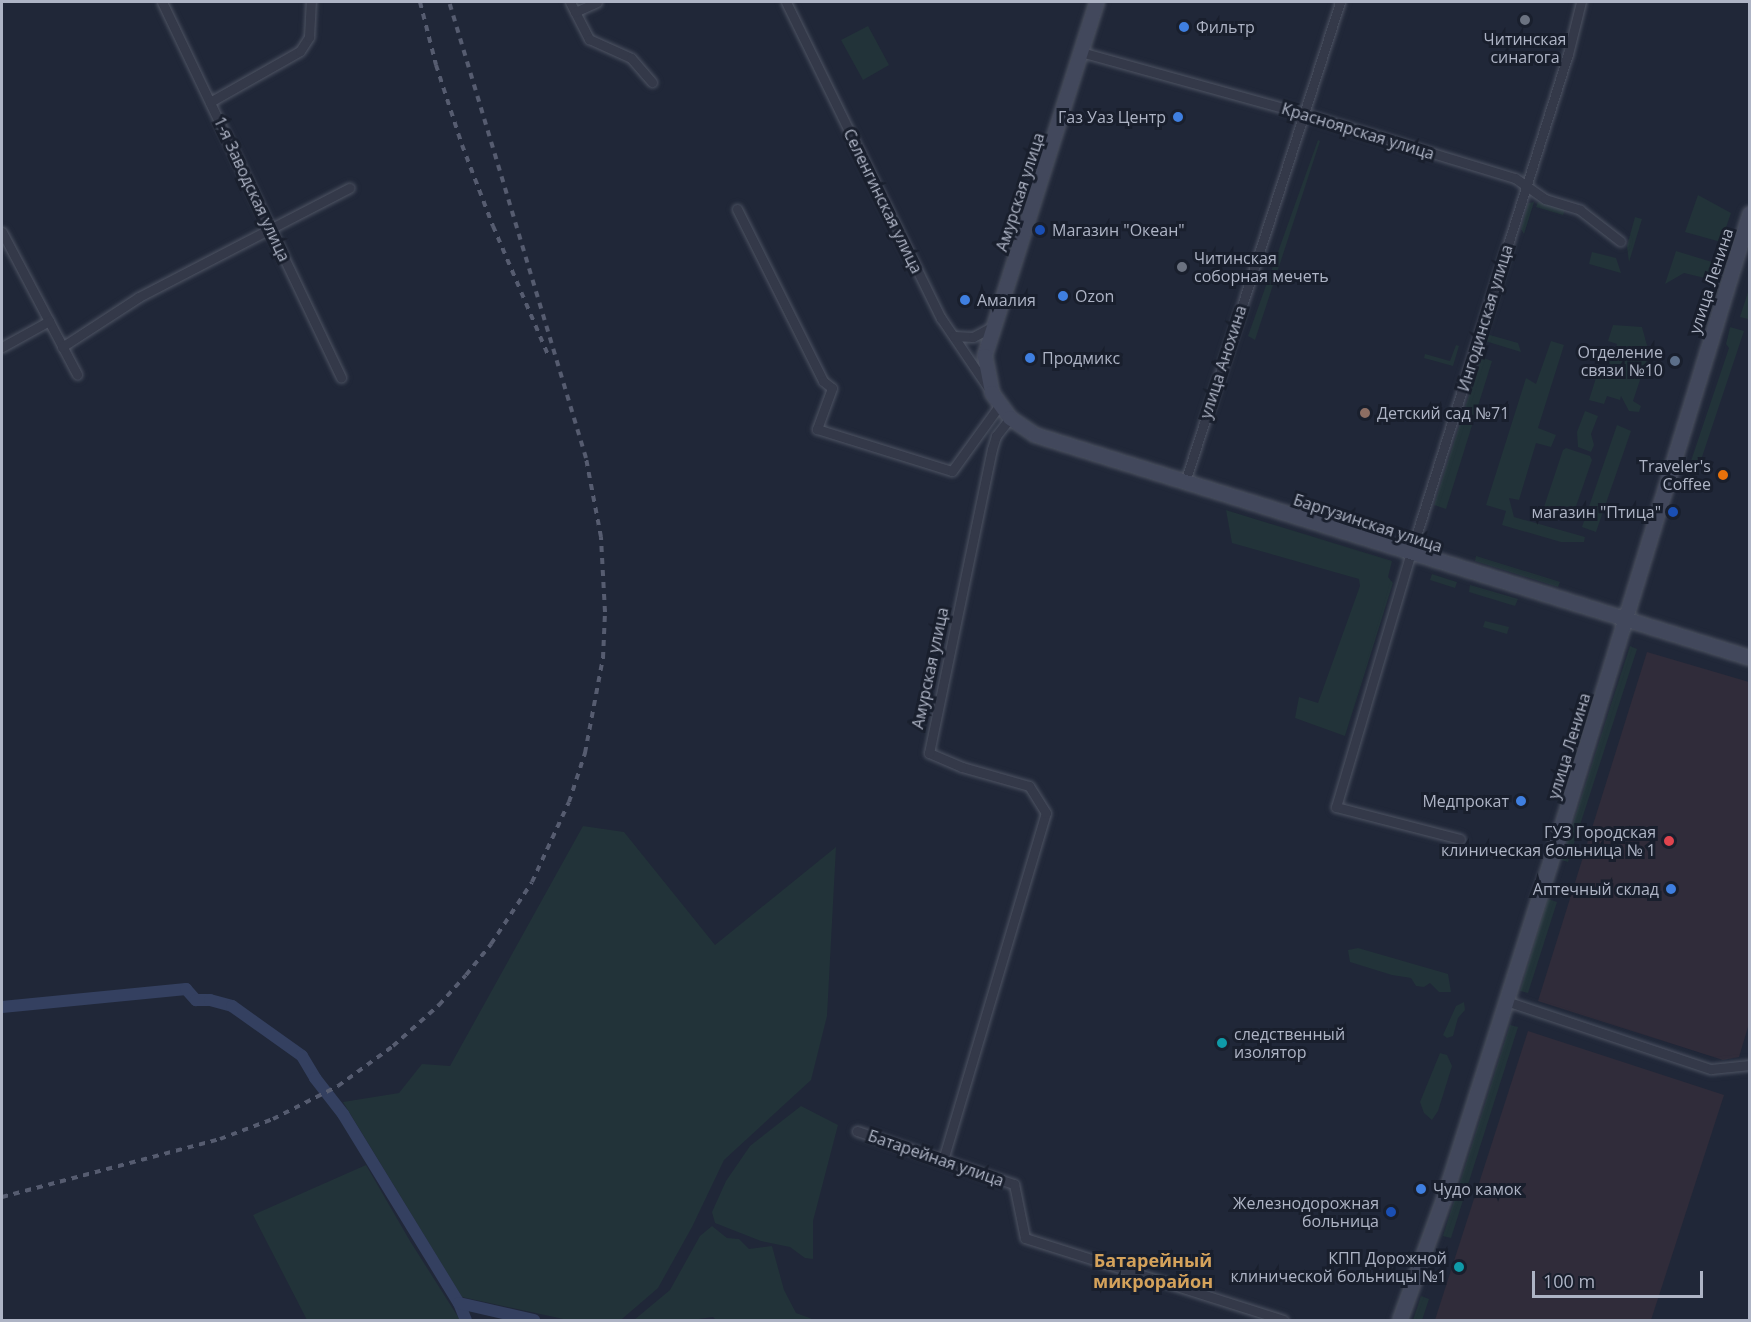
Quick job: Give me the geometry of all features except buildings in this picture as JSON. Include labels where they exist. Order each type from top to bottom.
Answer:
[{"type":"main road","name":"Амурская улица","points":[[992,393],[986,356],[994,326],[1097,2]]},
{"type":"main road","name":"улица Ленина","points":[[1400,1320],[1444,1199],[1624,620],[1745,247],[1749,213]]},
{"type":"main road","name":"Баргузинская улица","points":[[992,393],[999,406],[1010,418],[1035,435],[1749,658]]},
{"type":"street","name":"1-я Заводская улица","points":[[162,2],[341,377]]},
{"type":"street","points":[[210,102],[300,51],[309,37],[311,2]]},
{"type":"street","points":[[570,2],[589,39],[631,58],[652,82]]},
{"type":"street","points":[[575,12],[597,2]]},
{"type":"street","name":"Селенгинская улица","points":[[786,2],[941,318],[992,393]]},
{"type":"street","name":"улица Анохина","points":[[1185,482],[1340,2]]},
{"type":"street","name":"Ингодинская улица","points":[[1460,839],[1336,807],[1411,554],[1581,2]]},
{"type":"street","name":"Красноярская улица","points":[[1081,52],[1304,114],[1515,178],[1545,199],[1580,210],[1620,241]]},
{"type":"street","points":[[62,347],[139,297],[349,188]]},
{"type":"street","points":[[737,209],[823,381],[832,388],[817,429],[952,471],[999,406]]},
{"type":"street","points":[[2,232],[77,374]]},
{"type":"street","points":[[2,347],[49,321]]},
{"type":"street","points":[[954,336],[973,337],[994,326]]},
{"type":"street","name":"Амурская улица","points":[[943,1160],[1046,813],[1029,786],[962,766],[929,753],[992,448],[996,436],[1010,418]]},
{"type":"street","points":[[1506,1001],[1711,1069],[1749,1065]]},
{"type":"street","name":"Батарейная улица","points":[[857,1131],[1014,1184],[1025,1238],[1283,1320]]},
{"type":"shaded area","points":[[868,26],[889,65],[863,80],[841,40]]},
{"type":"shaded area","points":[[1318,140],[1320,141],[1255,340],[1248,336]]},
{"type":"shaded area","points":[[1698,195],[1731,213],[1721,242],[1685,232]]},
{"type":"shaded area","points":[[1534,202],[1524,234],[1521,229],[1528,203]]},
{"type":"shaded area","points":[[1538,202],[1565,210],[1563,215],[1536,207]]},
{"type":"shaded area","points":[[1635,217],[1642,219],[1629,262],[1627,246]]},
{"type":"shaded area","points":[[1716,250],[1718,251],[1709,279],[1684,273],[1665,284],[1676,251],[1712,262]]},
{"type":"shaded area","points":[[1592,252],[1616,258],[1621,273],[1589,264]]},
{"type":"shaded area","points":[[1749,289],[1750,315],[1748,319],[1740,317]]},
{"type":"shaded area","points":[[1613,325],[1642,327],[1649,353],[1633,401],[1641,406],[1639,412],[1629,411],[1621,396],[1620,400],[1607,396],[1604,404],[1589,400],[1605,349],[1615,352],[1617,344],[1608,341]]},
{"type":"shaded area","points":[[1730,327],[1744,331],[1700,463],[1691,461],[1729,348],[1726,344]]},
{"type":"shaded area","points":[[1490,335],[1518,343],[1521,352],[1482,340]]},
{"type":"shaded area","points":[[1551,341],[1564,345],[1538,428],[1556,435],[1551,447],[1536,443],[1519,500],[1509,498],[1514,517],[1585,537],[1584,542],[1561,542],[1502,525],[1506,511],[1486,505],[1526,378],[1536,384]]},
{"type":"shaded area","points":[[1456,345],[1459,346],[1453,366],[1424,358],[1425,354],[1450,361]]},
{"type":"shaded area","points":[[1481,357],[1492,361],[1446,509],[1434,505]]},
{"type":"shaded area","points":[[1585,411],[1598,416],[1591,434],[1594,445],[1591,452],[1578,447],[1577,432]]},
{"type":"shaded area","points":[[1617,425],[1631,431],[1596,532],[1582,527]]},
{"type":"shaded area","points":[[1566,448],[1590,456],[1592,460],[1573,515],[1568,517],[1546,510],[1544,507],[1563,450]]},
{"type":"shaded area","points":[[1226,510],[1392,561],[1388,577],[1393,583],[1345,736],[1295,718],[1299,697],[1318,703],[1360,586],[1359,579],[1232,543]]},
{"type":"shaded area","points":[[1476,556],[1560,582],[1558,587],[1475,561]]},
{"type":"shaded area","points":[[1432,574],[1457,582],[1455,588],[1430,580]]},
{"type":"shaded area","points":[[1470,585],[1518,599],[1515,606],[1469,592]]},
{"type":"shaded area","points":[[1485,621],[1509,627],[1507,634],[1483,627]]},
{"type":"shaded area","points":[[1630,646],[1637,649],[1568,862],[1561,860]]},
{"type":"shaded area","name":"ГУЗ Городская клиническая больница № 1","points":[[1647,652],[1749,682],[1750,1020],[1739,1057],[1723,1060],[1538,1001]]},
{"type":"shaded area","points":[[583,826],[624,832],[715,945],[836,847],[827,1016],[811,1080],[724,1160],[692,1227],[658,1288],[622,1319],[617,1320],[568,1320],[462,1297],[343,1102],[399,1093],[422,1064],[450,1066]]},
{"type":"shaded area","points":[[1548,899],[1557,902],[1528,993],[1520,991]]},
{"type":"shaded area","points":[[1358,948],[1448,974],[1451,992],[1439,992],[1430,983],[1424,987],[1416,986],[1411,978],[1392,975],[1350,962],[1348,950]]},
{"type":"shaded area","points":[[1464,1002],[1465,1010],[1458,1018],[1453,1036],[1447,1038],[1443,1035],[1456,1006]]},
{"type":"shaded area","points":[[1510,1025],[1518,1027],[1451,1238],[1443,1236]]},
{"type":"shaded area","points":[[1528,1031],[1724,1095],[1651,1320],[1435,1320]]},
{"type":"shaded area","points":[[1440,1053],[1447,1055],[1452,1066],[1438,1111],[1432,1120],[1424,1113],[1420,1102]]},
{"type":"shaded area","points":[[801,1106],[838,1125],[813,1221],[813,1259],[805,1258],[790,1247],[761,1241],[715,1223],[712,1212],[726,1181],[750,1146]]},
{"type":"shaded area","points":[[366,1165],[460,1320],[307,1320],[253,1215]]},
{"type":"shaded area","points":[[712,1226],[727,1238],[739,1239],[749,1249],[772,1246],[784,1290],[796,1313],[815,1320],[716,1320],[713,1317],[691,1320],[634,1320],[670,1290],[700,1236]]},
{"type":"shaded area","points":[[1421,1296],[1429,1299],[1422,1320],[1413,1320]]},
{"type":"waterway","points":[[2,1007],[186,989],[196,1000],[210,1000],[232,1006],[302,1056],[315,1078],[343,1114],[459,1303],[466,1320]]},
{"type":"waterway","points":[[459,1303],[534,1320]]},
{"type":"railway","points":[[420,2],[436,65],[462,145],[493,226],[548,355]]},
{"type":"railway","points":[[2,1197],[220,1139],[273,1119],[338,1086],[393,1046],[439,1005],[466,975],[491,944],[532,882],[569,802],[585,753],[603,658],[605,612],[601,537],[586,458],[449,2]]},
{"type":"place","name":"Читинская синагога","points":[[1525,20]]},
{"type":"place","name":"Фильтр","points":[[1184,27]]},
{"type":"place","name":"Газ Уаз Центр","points":[[1178,117]]},
{"type":"place","name":"Магазин \"Океан\"","points":[[1040,230]]},
{"type":"place","name":"Читинская соборная мечеть","points":[[1182,267]]},
{"type":"place","name":"Ozon","points":[[1063,296]]},
{"type":"place","name":"Амалия","points":[[965,300]]},
{"type":"place","name":"Продмикс","points":[[1030,358]]},
{"type":"place","name":"Отделение связи №10","points":[[1675,361]]},
{"type":"place","name":"Детский сад №71","points":[[1365,413]]},
{"type":"place","name":"Traveler's Coffee","points":[[1723,475]]},
{"type":"place","name":"магазин \"Птица\"","points":[[1673,512]]},
{"type":"place","name":"Медпрокат","points":[[1521,801]]},
{"type":"place","name":"ГУЗ Городская клиническая больница № 1","points":[[1669,841]]},
{"type":"place","name":"Аптечный склад","points":[[1671,889]]},
{"type":"place","name":"следственный изолятор","points":[[1222,1043]]},
{"type":"place","name":"Чудо камок","points":[[1421,1189]]},
{"type":"place","name":"Железнодорожная больница","points":[[1391,1212]]},
{"type":"place","name":"КПП Дорожной клинической больницы №1","points":[[1459,1267]]},
{"type":"district","name":"Батарейный микрорайон","points":[[1153,1271]]}]
